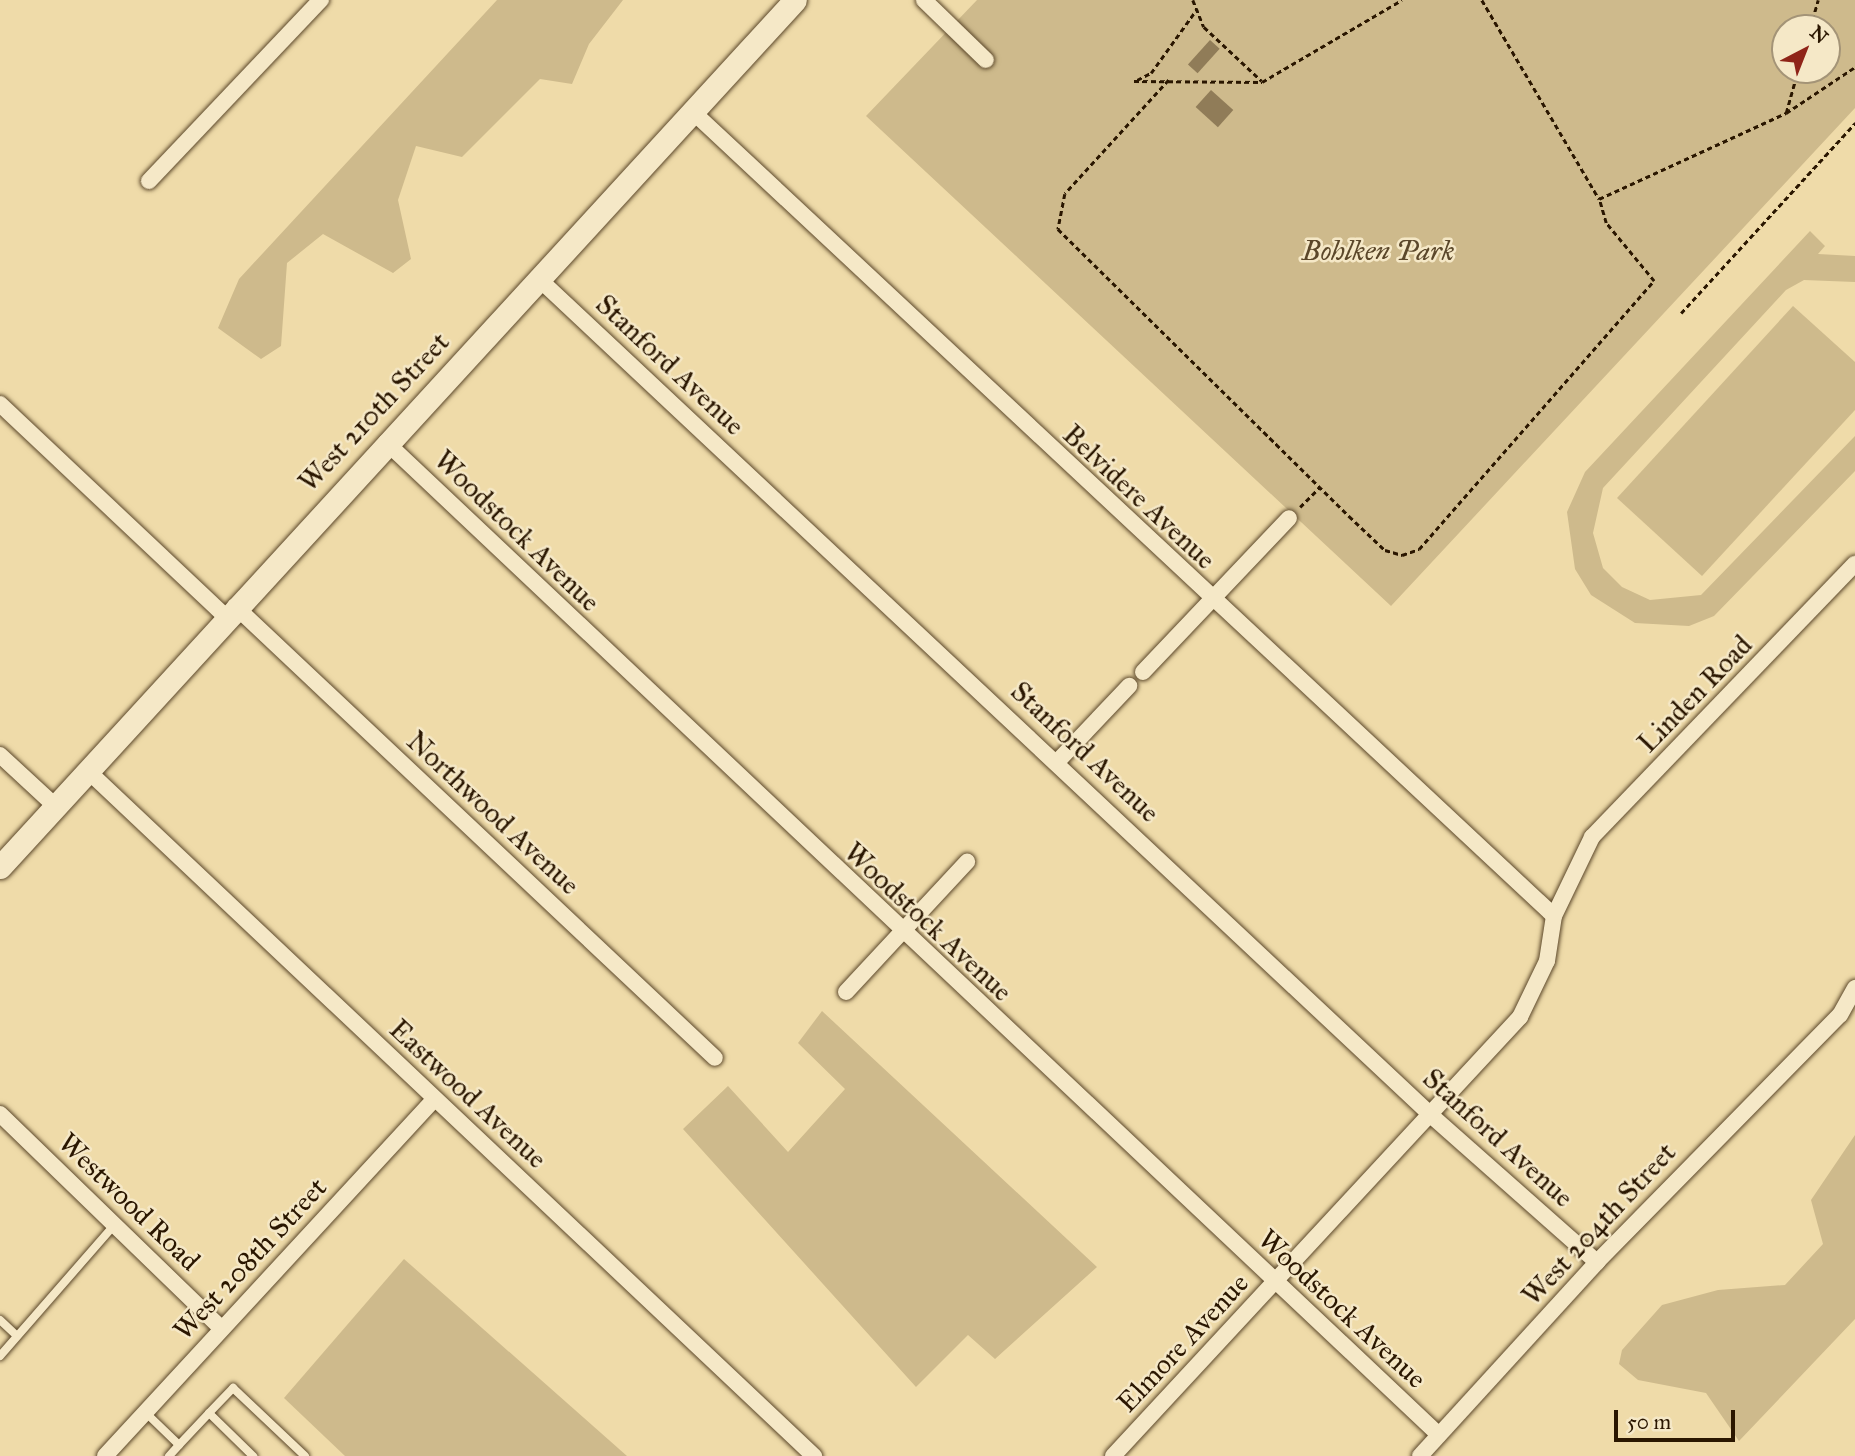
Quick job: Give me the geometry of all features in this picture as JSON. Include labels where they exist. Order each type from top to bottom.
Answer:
[{"type":"street","points":[[149,181],[321,0]]},
{"type":"street","name":"West 210th Street","points":[[0,867],[230,611],[795,0]]},
{"type":"street","points":[[924,0],[986,60]]},
{"type":"street","name":"Belvidere Avenue","points":[[692,111],[1211,601],[1554,915]]},
{"type":"street","name":"Stanford Avenue","points":[[538,278],[1433,1117],[1597,1262]]},
{"type":"street","name":"Northwood Avenue","points":[[0,404],[230,611],[715,1058]]},
{"type":"street","name":"Woodstock Avenue","points":[[386,442],[901,934],[1439,1436]]},
{"type":"street","points":[[1143,672],[1289,518]]},
{"type":"street","name":"Linden Road","points":[[1579,864],[1592,837],[1855,564]]},
{"type":"street","points":[[1057,762],[1129,686]]},
{"type":"street","points":[[0,755],[55,806]]},
{"type":"street","name":"Eastwood Avenue","points":[[87,770],[814,1456]]},
{"type":"street","points":[[846,992],[967,862]]},
{"type":"street","name":"Elmore Avenue","points":[[1114,1456],[1433,1117],[1520,1017],[1547,961],[1554,915],[1579,864]]},
{"type":"street","name":"West 204th Street","points":[[1420,1456],[1597,1262],[1840,1015],[1855,988]]},
{"type":"street","name":"West 208th Street","points":[[105,1456],[435,1099]]},
{"type":"street","name":"Westwood Road","points":[[0,1114],[222,1328]]},
{"type":"lane","points":[[0,1356],[15,1334],[115,1224]]},
{"type":"lane","points":[[0,1320],[15,1334]]},
{"type":"lane","points":[[169,1456],[233,1388],[305,1456]]},
{"type":"lane","points":[[145,1412],[183,1456]]},
{"type":"lane","points":[[209,1413],[253,1456]]},
{"type":"path","points":[[1193,0],[1204,27],[1262,82]]},
{"type":"path","points":[[1197,9],[1151,73],[1134,81],[1262,82],[1402,0]]},
{"type":"path","points":[[1169,80],[1065,194],[1058,229],[1385,550],[1402,555],[1419,549],[1654,281],[1606,223],[1600,198],[1482,0]]},
{"type":"path","points":[[1600,198],[1786,113],[1855,66]]},
{"type":"path","points":[[1786,113],[1794,84]]},
{"type":"path","points":[[1681,313],[1855,123]]},
{"type":"path","points":[[1289,518],[1320,487]]},
{"type":"green space","points":[[497,0],[623,0],[589,44],[572,84],[540,79],[462,157],[416,146],[398,200],[411,259],[393,273],[323,234],[287,263],[281,346],[261,359],[218,328],[239,279]]},
{"type":"green space","name":"Bohlken Park","points":[[977,0],[1855,0],[1855,108],[1391,606],[866,116]]},
{"type":"green space","points":[[1810,231],[1825,246],[1818,254],[1855,256],[1855,282],[1804,280],[1786,290],[1603,488],[1593,533],[1603,568],[1622,587],[1650,600],[1701,595],[1855,436],[1855,471],[1714,616],[1689,626],[1635,623],[1591,595],[1575,569],[1567,512],[1585,472]]},
{"type":"green space","points":[[1793,306],[1855,362],[1855,410],[1702,576],[1617,498]]},
{"type":"green space","points":[[822,1011],[1097,1267],[995,1359],[968,1335],[916,1387],[683,1129],[728,1086],[788,1152],[845,1089],[798,1043]]},
{"type":"green space","points":[[1855,1135],[1855,1319],[1739,1441],[1706,1393],[1638,1380],[1619,1364],[1622,1350],[1662,1305],[1718,1290],[1785,1285],[1823,1244],[1811,1200]]},
{"type":"green space","points":[[404,1259],[627,1456],[345,1456],[284,1398]]},
{"type":"building","points":[[1210,40],[1220,49],[1198,73],[1188,65]]},
{"type":"building","points":[[1211,90],[1233,110],[1218,127],[1196,107]]}]
